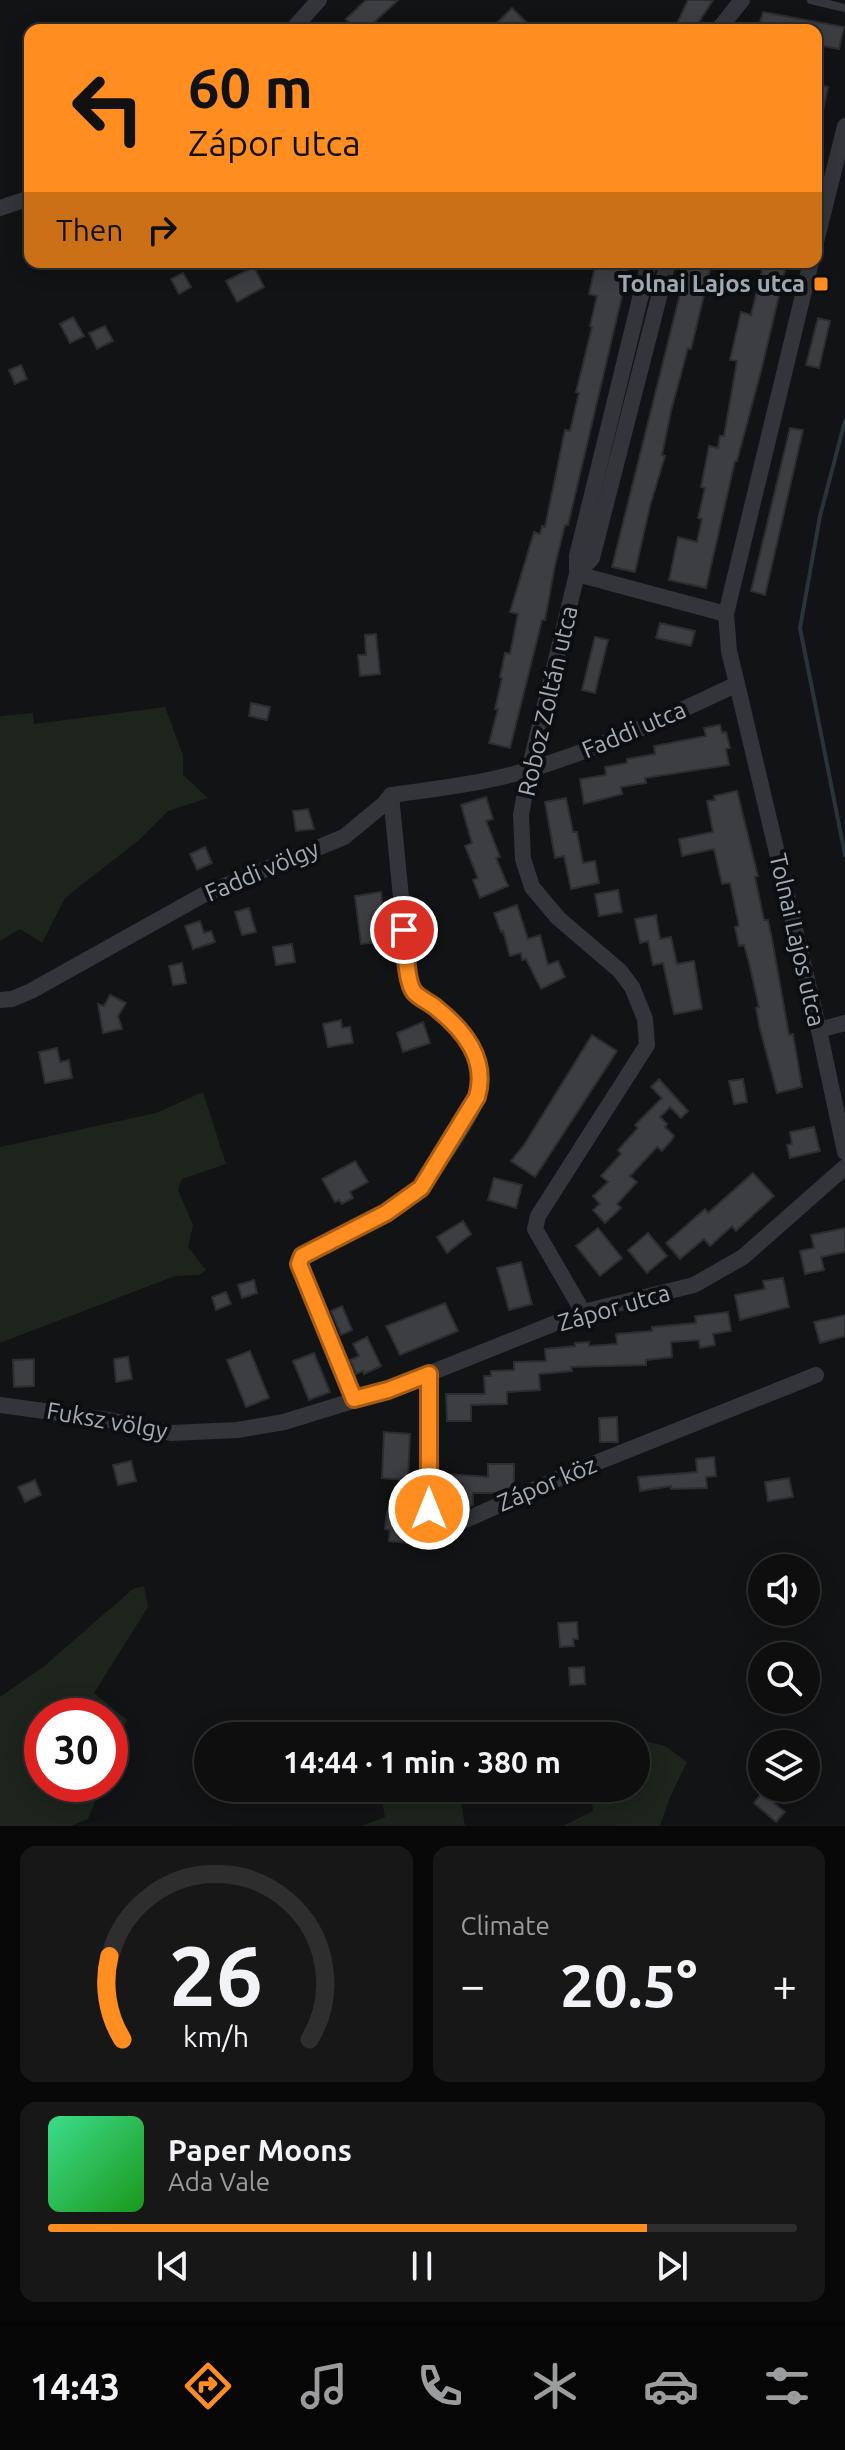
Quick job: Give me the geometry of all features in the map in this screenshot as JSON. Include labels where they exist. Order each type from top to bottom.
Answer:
[{"type":"street","points":[[297,24],[319,0]]},
{"type":"street","points":[[723,24],[742,0]]},
{"type":"street","points":[[735,24],[741,13],[742,0]]},
{"type":"street","points":[[822,218],[845,126]]},
{"type":"street","points":[[0,208],[24,200]]},
{"type":"street","name":"Roboz Zoltán utca","points":[[583,1312],[535,1229],[538,1216],[647,1045],[645,1019],[640,1001],[620,971],[558,918],[532,887],[523,859],[521,815],[577,574],[577,556],[648,268]]},
{"type":"street","name":"Roboz Zoltán utca","points":[[577,574],[592,558],[666,268]]},
{"type":"street","name":"Tolnai Lajos utca","points":[[810,268],[726,614],[729,651],[845,1152]]},
{"type":"street","points":[[577,574],[726,614]]},
{"type":"street","name":"Faddi utca","points":[[529,770],[683,710],[737,684]]},
{"type":"street","points":[[354,1399],[299,1264],[302,1256],[386,1213],[421,1188],[459,1129],[481,1084],[476,1052],[468,1040],[438,1009],[414,991],[409,979],[391,795],[529,770]]},
{"type":"street","name":"Faddi völgy","points":[[0,1000],[31,991],[203,895],[344,837],[391,795]]},
{"type":"street","points":[[819,1030],[845,1023]]},
{"type":"street","name":"Zápor utca","points":[[354,1399],[388,1390],[583,1312],[694,1285],[743,1257],[845,1167]]},
{"type":"street","name":"Zápor köz","points":[[429,1374],[429,1536],[583,1468],[816,1375]]},
{"type":"street","name":"Fuksz völgy","points":[[0,1405],[109,1420],[171,1433],[237,1430],[284,1422],[354,1399]]},
{"type":"lane","points":[[811,0],[845,8]]},
{"type":"shaded area","points":[[165,707],[183,755],[183,775],[208,798],[168,811],[139,840],[65,898],[42,943],[20,929],[0,941],[0,716],[33,713],[34,724]]},
{"type":"shaded area","points":[[203,1092],[226,1164],[182,1179],[178,1190],[193,1225],[188,1247],[206,1270],[199,1275],[175,1276],[0,1343],[0,1147],[156,1113]]},
{"type":"shaded area","points":[[144,1586],[148,1607],[94,1693],[100,1698],[24,1698],[24,1802],[95,1802],[88,1819],[71,1826],[0,1826],[0,1697],[43,1667],[133,1589]]},
{"type":"shaded area","points":[[650,1742],[665,1746],[687,1762],[660,1826],[563,1826],[593,1811],[592,1802],[650,1802]]},
{"type":"shaded area","points":[[382,1802],[461,1802],[465,1826],[362,1826],[385,1817]]},
{"type":"building","points":[[366,0],[398,0],[372,24],[351,24],[346,19]]},
{"type":"building","points":[[688,0],[713,0],[698,24],[677,24]]},
{"type":"building","points":[[512,8],[528,24],[496,24]]},
{"type":"building","points":[[763,12],[844,27],[839,49],[822,46],[822,24],[760,24]]},
{"type":"building","points":[[822,86],[828,87],[822,115]]},
{"type":"building","points":[[254,268],[264,287],[237,302],[226,281]]},
{"type":"building","points":[[595,268],[629,268],[568,525],[565,525],[555,565],[545,620],[542,620],[510,748],[489,743],[498,709],[495,709],[505,653],[510,654],[518,614],[510,612],[534,532],[540,534],[542,526],[545,527],[565,430],[570,431],[597,296],[589,294]]},
{"type":"building","points":[[687,268],[711,268],[691,349],[688,348],[671,411],[662,455],[665,456],[635,572],[612,567]]},
{"type":"building","points":[[763,268],[786,268],[735,461],[706,588],[669,580],[678,537],[697,542],[702,519],[698,518],[705,488],[701,487],[709,446],[718,448],[720,436],[724,436],[737,361],[730,360],[741,312],[751,315]]},
{"type":"building","points":[[183,273],[191,287],[179,294],[171,279]]},
{"type":"building","points":[[73,317],[84,336],[70,343],[60,324]]},
{"type":"building","points":[[818,318],[830,321],[819,368],[806,365]]},
{"type":"building","points":[[105,326],[113,341],[97,349],[89,333]]},
{"type":"building","points":[[21,365],[27,379],[15,384],[9,370]]},
{"type":"building","points":[[790,428],[803,430],[765,595],[751,591]]},
{"type":"building","points":[[660,623],[695,631],[691,646],[656,638]]},
{"type":"building","points":[[376,634],[380,674],[360,676],[358,655],[366,655],[365,635]]},
{"type":"building","points":[[595,637],[608,640],[595,693],[582,690]]},
{"type":"building","points":[[251,703],[270,707],[267,720],[249,716]]},
{"type":"building","points":[[720,725],[722,733],[726,732],[730,748],[726,749],[729,765],[645,778],[646,783],[621,787],[622,794],[584,804],[580,779],[606,775],[605,767],[655,754],[654,746],[706,736],[704,728]]},
{"type":"building","points":[[737,791],[758,876],[755,877],[764,920],[768,920],[802,1087],[777,1093],[760,1029],[756,1008],[759,1007],[749,963],[744,945],[739,946],[735,927],[739,926],[730,883],[722,884],[714,849],[682,856],[679,839],[713,832],[707,801],[715,800],[714,796]]},
{"type":"building","points":[[486,797],[493,819],[486,821],[508,886],[480,898],[473,880],[478,878],[465,846],[472,843],[461,805]]},
{"type":"building","points":[[566,798],[583,863],[595,861],[599,883],[571,889],[564,856],[555,858],[545,802]]},
{"type":"building","points":[[308,809],[314,829],[296,831],[293,811]]},
{"type":"building","points":[[205,847],[212,863],[197,870],[190,854]]},
{"type":"building","points":[[618,890],[622,912],[599,916],[595,894]]},
{"type":"building","points":[[381,892],[387,941],[361,944],[355,896]]},
{"type":"building","points":[[517,905],[528,939],[540,935],[548,965],[558,961],[565,977],[541,989],[526,959],[522,960],[521,953],[510,956],[494,913]]},
{"type":"building","points":[[249,908],[256,932],[242,935],[235,912]]},
{"type":"building","points":[[656,915],[660,939],[671,937],[677,964],[694,961],[702,1009],[674,1014],[663,963],[653,965],[648,941],[640,943],[635,919]]},
{"type":"building","points":[[200,921],[204,933],[211,931],[215,942],[193,949],[185,926]]},
{"type":"building","points":[[292,944],[295,962],[276,965],[273,947]]},
{"type":"building","points":[[182,963],[186,983],[173,985],[169,966]]},
{"type":"building","points":[[110,995],[126,1003],[118,1016],[122,1029],[103,1033],[98,1004],[104,1006]]},
{"type":"building","points":[[341,1020],[342,1028],[350,1027],[353,1043],[328,1047],[323,1024]]},
{"type":"building","points":[[423,1022],[430,1043],[403,1052],[397,1033]]},
{"type":"building","points":[[592,1035],[617,1051],[535,1177],[511,1161]]},
{"type":"building","points":[[57,1048],[60,1062],[69,1060],[72,1078],[45,1083],[39,1052]]},
{"type":"building","points":[[659,1079],[688,1111],[681,1118],[670,1107],[660,1117],[674,1136],[662,1151],[657,1147],[630,1176],[637,1182],[617,1204],[621,1208],[605,1223],[593,1210],[600,1204],[593,1196],[608,1182],[601,1176],[621,1154],[618,1150],[638,1128],[635,1125],[662,1098],[651,1087]]},
{"type":"building","points":[[743,1079],[747,1102],[734,1104],[729,1081]]},
{"type":"building","points":[[814,1127],[820,1151],[790,1158],[787,1145],[792,1144],[790,1132]]},
{"type":"building","points":[[355,1161],[368,1182],[350,1192],[353,1198],[342,1204],[339,1200],[335,1202],[322,1179]]},
{"type":"building","points":[[753,1173],[774,1196],[736,1231],[732,1226],[710,1246],[704,1239],[680,1259],[666,1243],[705,1209],[708,1213]]},
{"type":"building","points":[[494,1178],[522,1185],[516,1208],[488,1200]]},
{"type":"building","points":[[463,1221],[471,1234],[447,1253],[437,1237]]},
{"type":"building","points":[[598,1228],[622,1258],[600,1276],[576,1246]]},
{"type":"building","points":[[845,1228],[845,1252],[821,1257],[824,1270],[805,1274],[800,1251],[814,1248],[811,1235]]},
{"type":"building","points":[[648,1233],[667,1256],[647,1273],[628,1250]]},
{"type":"building","points":[[521,1262],[532,1304],[509,1310],[497,1268]]},
{"type":"building","points":[[783,1278],[789,1307],[740,1320],[735,1295],[765,1289],[763,1281]]},
{"type":"building","points":[[254,1280],[257,1293],[242,1298],[238,1285]]},
{"type":"building","points":[[226,1292],[231,1304],[216,1310],[212,1297]]},
{"type":"building","points":[[445,1303],[458,1331],[400,1355],[386,1326]]},
{"type":"building","points":[[342,1306],[352,1330],[341,1335],[331,1311]]},
{"type":"building","points":[[728,1312],[731,1331],[713,1334],[715,1345],[700,1348],[699,1340],[671,1342],[672,1357],[646,1360],[646,1365],[571,1367],[572,1371],[539,1374],[540,1390],[507,1392],[507,1404],[471,1405],[471,1421],[447,1421],[446,1394],[485,1394],[484,1376],[491,1376],[491,1371],[514,1370],[514,1362],[546,1361],[545,1349],[589,1342],[589,1346],[617,1344],[616,1334],[696,1323],[695,1316]]},
{"type":"building","points":[[845,1315],[845,1336],[820,1343],[814,1322]]},
{"type":"building","points":[[367,1337],[381,1366],[364,1374],[363,1371],[356,1374],[350,1360],[359,1356],[353,1344]]},
{"type":"building","points":[[250,1351],[269,1398],[246,1407],[227,1360]]},
{"type":"building","points":[[314,1353],[330,1392],[309,1400],[293,1361]]},
{"type":"building","points":[[128,1357],[132,1379],[116,1382],[114,1359]]},
{"type":"building","points":[[34,1359],[34,1386],[14,1387],[13,1360]]},
{"type":"building","points":[[617,1417],[618,1442],[600,1442],[599,1418]]},
{"type":"building","points":[[384,1432],[410,1434],[408,1480],[382,1478]]},
{"type":"building","points":[[714,1457],[716,1476],[706,1477],[707,1488],[671,1489],[671,1486],[640,1491],[638,1477],[697,1472],[696,1459]]},
{"type":"building","points":[[131,1461],[136,1481],[118,1485],[113,1465]]},
{"type":"building","points":[[488,1464],[514,1464],[514,1486],[499,1493],[473,1493],[473,1505],[467,1507],[445,1506],[446,1474],[488,1477]]},
{"type":"building","points":[[789,1478],[793,1497],[768,1501],[765,1482]]},
{"type":"building","points":[[35,1480],[41,1495],[25,1502],[18,1487]]},
{"type":"building","points":[[387,1511],[411,1513],[408,1543],[389,1541],[390,1530],[385,1529]]},
{"type":"building","points":[[577,1622],[578,1639],[573,1639],[574,1646],[560,1647],[558,1623]]},
{"type":"building","points":[[584,1667],[585,1684],[570,1685],[569,1668]]},
{"type":"building","points":[[775,1802],[785,1812],[776,1822],[754,1803]]},
{"type":"waterway","points":[[845,421],[820,516],[800,628],[845,855]]},
{"type":"place","name":"Tolnai Lajos utca","points":[[821,284]]},
{"type":"route","points":[[404,930],[409,979],[414,991],[459,1028],[476,1052],[481,1084],[477,1097],[421,1188],[401,1205],[302,1256],[299,1264],[354,1399],[429,1374],[429,1509]]}]
